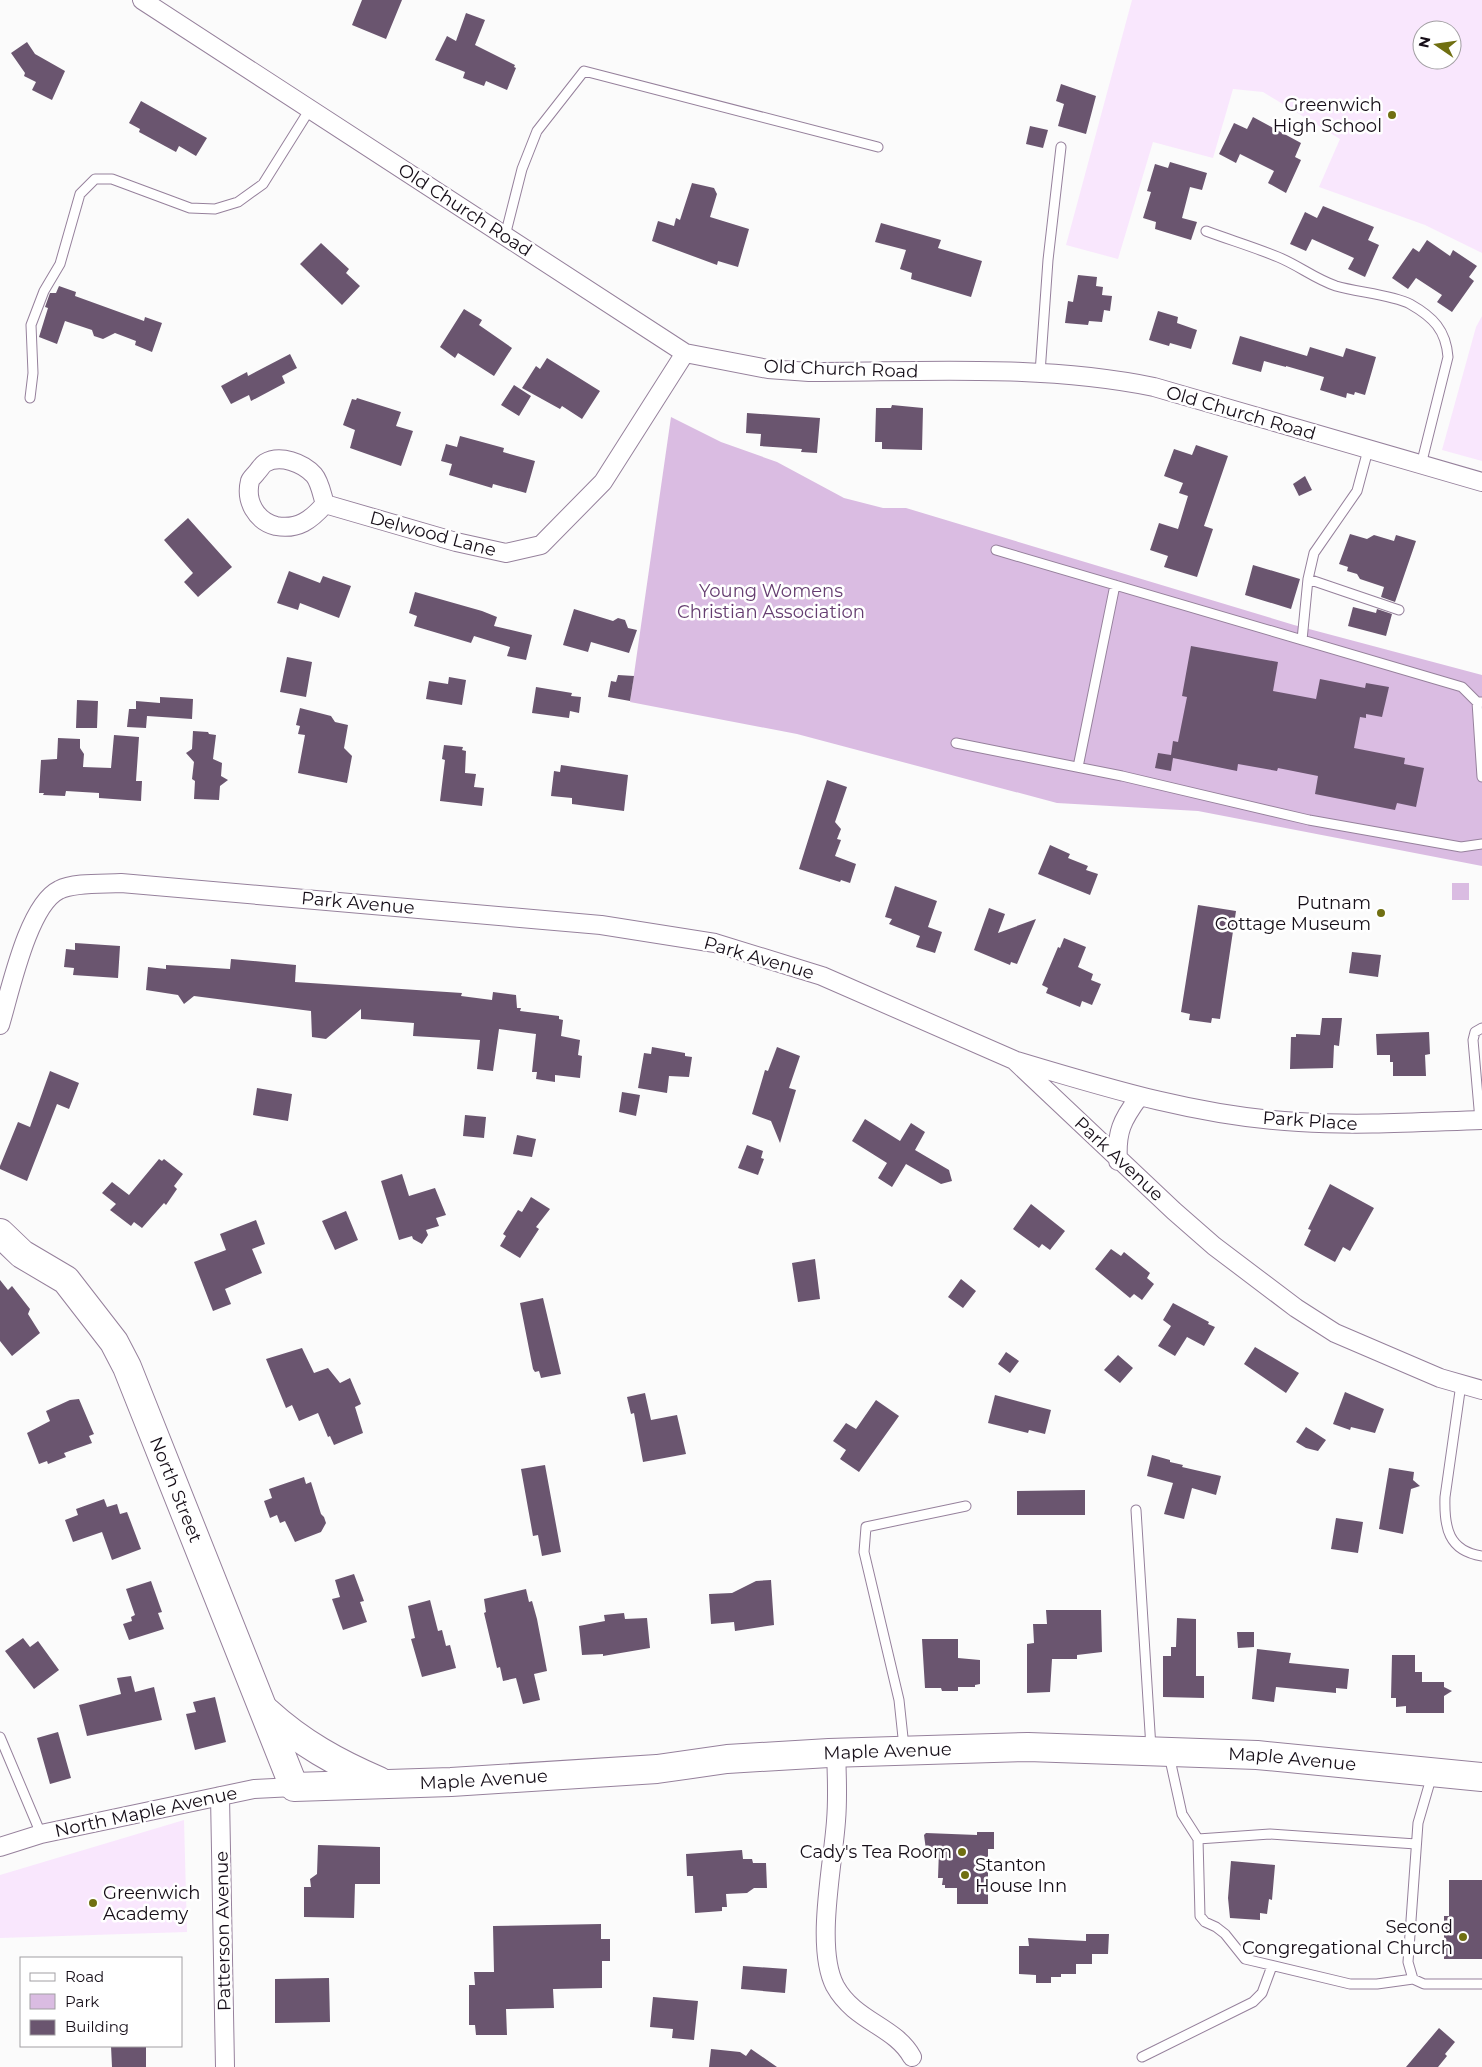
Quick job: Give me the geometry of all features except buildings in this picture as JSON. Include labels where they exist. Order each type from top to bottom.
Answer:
[{"type":"main road","name":"North Street","points":[[0,1233],[22,1254],[66,1280],[114,1342],[127,1367],[294,1787]]},
{"type":"main road","points":[[264,1709],[304,1743],[339,1764],[385,1784]]},
{"type":"main road","name":"Maple Avenue","points":[[294,1787],[385,1784],[657,1769],[727,1759],[836,1753],[1028,1747],[1257,1755],[1482,1777]]},
{"type":"street","name":"Old Church Road","points":[[142,0],[685,353],[768,369],[809,372],[1040,373],[1079,375],[1154,387],[1482,482]]},
{"type":"street","name":"Delwood Lane","points":[[325,504],[456,542],[506,553],[541,545],[603,482],[685,353]]},
{"type":"street","points":[[285,460],[299,463],[315,476],[325,504],[312,518],[301,525],[285,528],[269,524],[255,514],[250,502],[250,480],[265,463],[285,460]]},
{"type":"street","name":"Park Avenue","points":[[0,1025],[28,929],[40,909],[59,890],[88,885],[121,883],[559,920],[715,943],[822,976],[1014,1060],[1118,1161],[1214,1246],[1296,1308],[1335,1332],[1440,1378],[1482,1390]]},
{"type":"street","name":"Park Place","points":[[1014,1060],[1140,1097],[1214,1112],[1298,1122],[1366,1124],[1481,1120]]},
{"type":"street","points":[[1118,1161],[1116,1140],[1129,1111],[1140,1097]]},
{"type":"street","points":[[836,1753],[837,1818],[825,1943],[828,1970],[836,1988],[857,2013],[904,2043],[912,2057]]},
{"type":"street","name":"North Maple Avenue","points":[[0,1847],[41,1834],[254,1789],[294,1787]]},
{"type":"street","name":"Patterson Avenue","points":[[220,1796],[225,2067]]},
{"type":"lane","points":[[505,236],[522,169],[536,131],[584,71],[878,147]]},
{"type":"lane","points":[[30,398],[33,373],[31,325],[44,291],[60,264],[80,194],[95,179],[112,179],[190,208],[214,209],[238,202],[263,184],[310,109]]},
{"type":"lane","points":[[1040,373],[1048,260],[1061,147]]},
{"type":"lane","points":[[1206,231],[1280,258],[1336,286],[1408,303],[1441,329],[1447,340],[1448,357],[1421,465]]},
{"type":"lane","points":[[1302,640],[1308,579],[1314,553],[1357,491],[1368,450]]},
{"type":"lane","points":[[996,550],[1462,687],[1480,702],[1482,777]]},
{"type":"lane","points":[[1308,579],[1399,610]]},
{"type":"lane","points":[[1078,767],[1115,585]]},
{"type":"lane","points":[[956,743],[1078,767],[1309,820],[1461,847],[1482,844]]},
{"type":"lane","points":[[1481,1120],[1473,1040],[1475,1032],[1482,1028]]},
{"type":"lane","points":[[1461,1384],[1444,1514],[1450,1538],[1455,1545],[1466,1552],[1482,1556]]},
{"type":"lane","points":[[905,1750],[899,1700],[864,1552],[866,1527],[966,1506]]},
{"type":"lane","points":[[1136,1510],[1160,1751],[1182,1814],[1198,1839],[1200,1916],[1205,1922],[1225,1934],[1246,1960],[1350,1984],[1377,1984],[1413,1979],[1424,1984],[1482,1984]]},
{"type":"lane","points":[[0,1737],[41,1834]]},
{"type":"lane","points":[[1413,1979],[1408,1962],[1418,1823],[1433,1772]]},
{"type":"lane","points":[[1198,1839],[1270,1834],[1416,1844]]},
{"type":"lane","points":[[1142,2057],[1253,2002],[1262,1993],[1272,1966]]},
{"type":"shaded area","name":"Greenwich High School","points":[[1132,0],[1482,0],[1482,253],[1425,225],[1319,187],[1340,139],[1263,92],[1233,89],[1213,158],[1153,142],[1118,259],[1066,245]]},
{"type":"shaded area","points":[[1482,316],[1482,461],[1442,450],[1476,327]]},
{"type":"shaded area","name":"Greenwich Academy","points":[[184,1820],[187,1932],[0,1938],[0,1875]]},
{"type":"green space","name":"Young Womens Christian Association","points":[[671,417],[721,442],[777,462],[844,498],[883,508],[906,508],[1294,625],[1482,675],[1482,866],[1198,811],[1057,803],[797,734],[630,702]]},
{"type":"green space","points":[[1452,883],[1469,883],[1469,900],[1452,900]]},
{"type":"place","name":"Greenwich High School","points":[[1392,115]]},
{"type":"place","name":"Putnam Cottage Museum","points":[[1381,913]]},
{"type":"place","name":"Cady's Tea Room","points":[[962,1852]]},
{"type":"place","name":"Stanton House Inn","points":[[965,1875]]},
{"type":"place","name":"Greenwich Academy","points":[[93,1903]]},
{"type":"place","name":"Second Congregational Church","points":[[1463,1937]]}]
